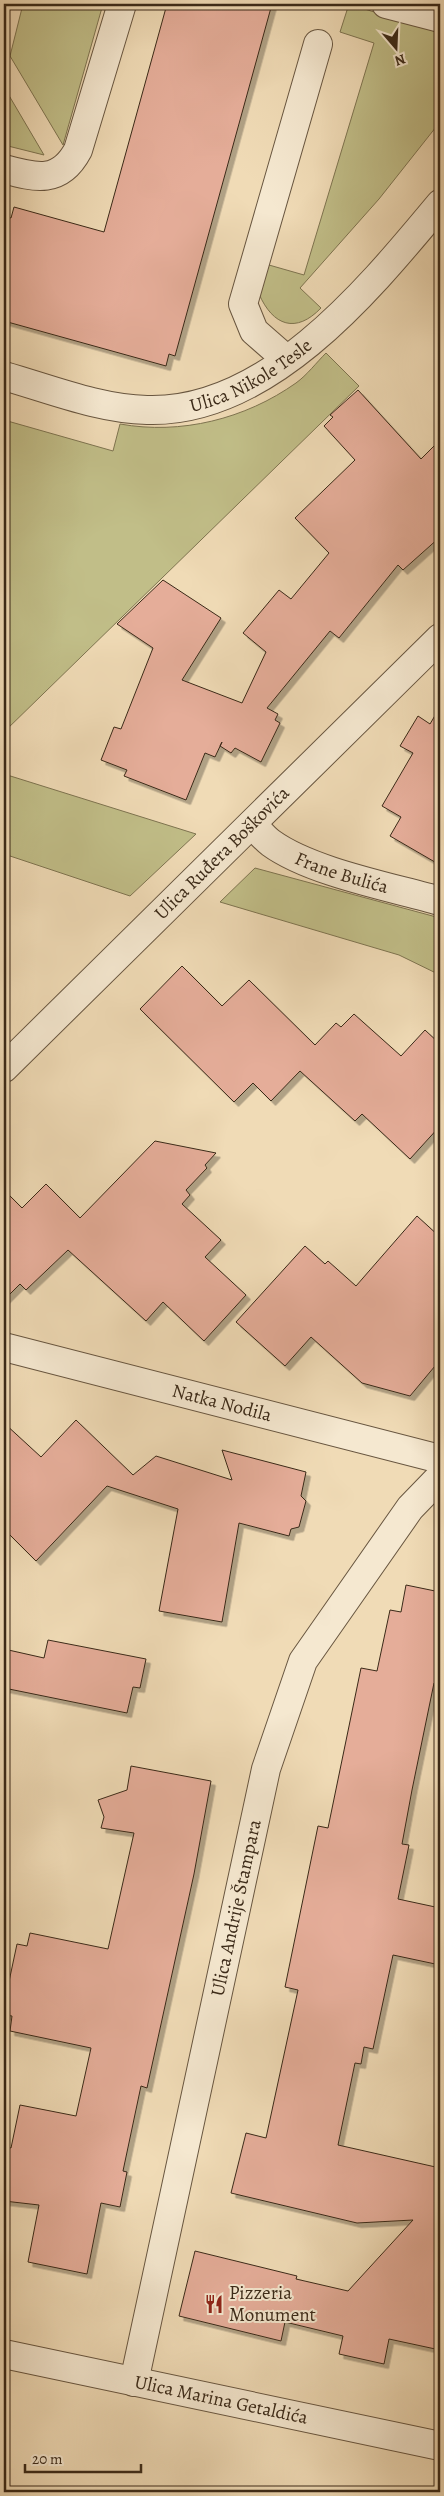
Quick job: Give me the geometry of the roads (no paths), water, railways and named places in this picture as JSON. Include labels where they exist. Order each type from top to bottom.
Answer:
[{"type":"street","points":[[4,169],[33,176],[50,176],[65,169],[72,160],[78,150],[122,4]]},
{"type":"street","points":[[386,4],[440,18]]},
{"type":"street","points":[[286,359],[254,330],[243,304],[318,44]]},
{"type":"street","name":"Ulica Nikole Tesle","points":[[4,376],[117,408],[171,409],[203,403],[226,395],[255,381],[286,359],[344,312],[385,270],[440,204]]},
{"type":"street","name":"Ulica Ruđera Boškovića","points":[[4,1068],[440,638]]},
{"type":"street","name":"Frane Bulića","points":[[252,824],[270,842],[295,857],[440,901]]},
{"type":"street","name":"Natka Nodila","points":[[4,1347],[440,1459]]},
{"type":"street","name":"Ulica Andrije Štampara","points":[[134,2382],[269,1760],[303,1661],[410,1508],[440,1477]]},
{"type":"street","name":"Ulica Marina Getaldića","points":[[4,2354],[440,2446]]},
{"type":"place","name":"Pizzeria Monument","points":[[214,2304]]}]
